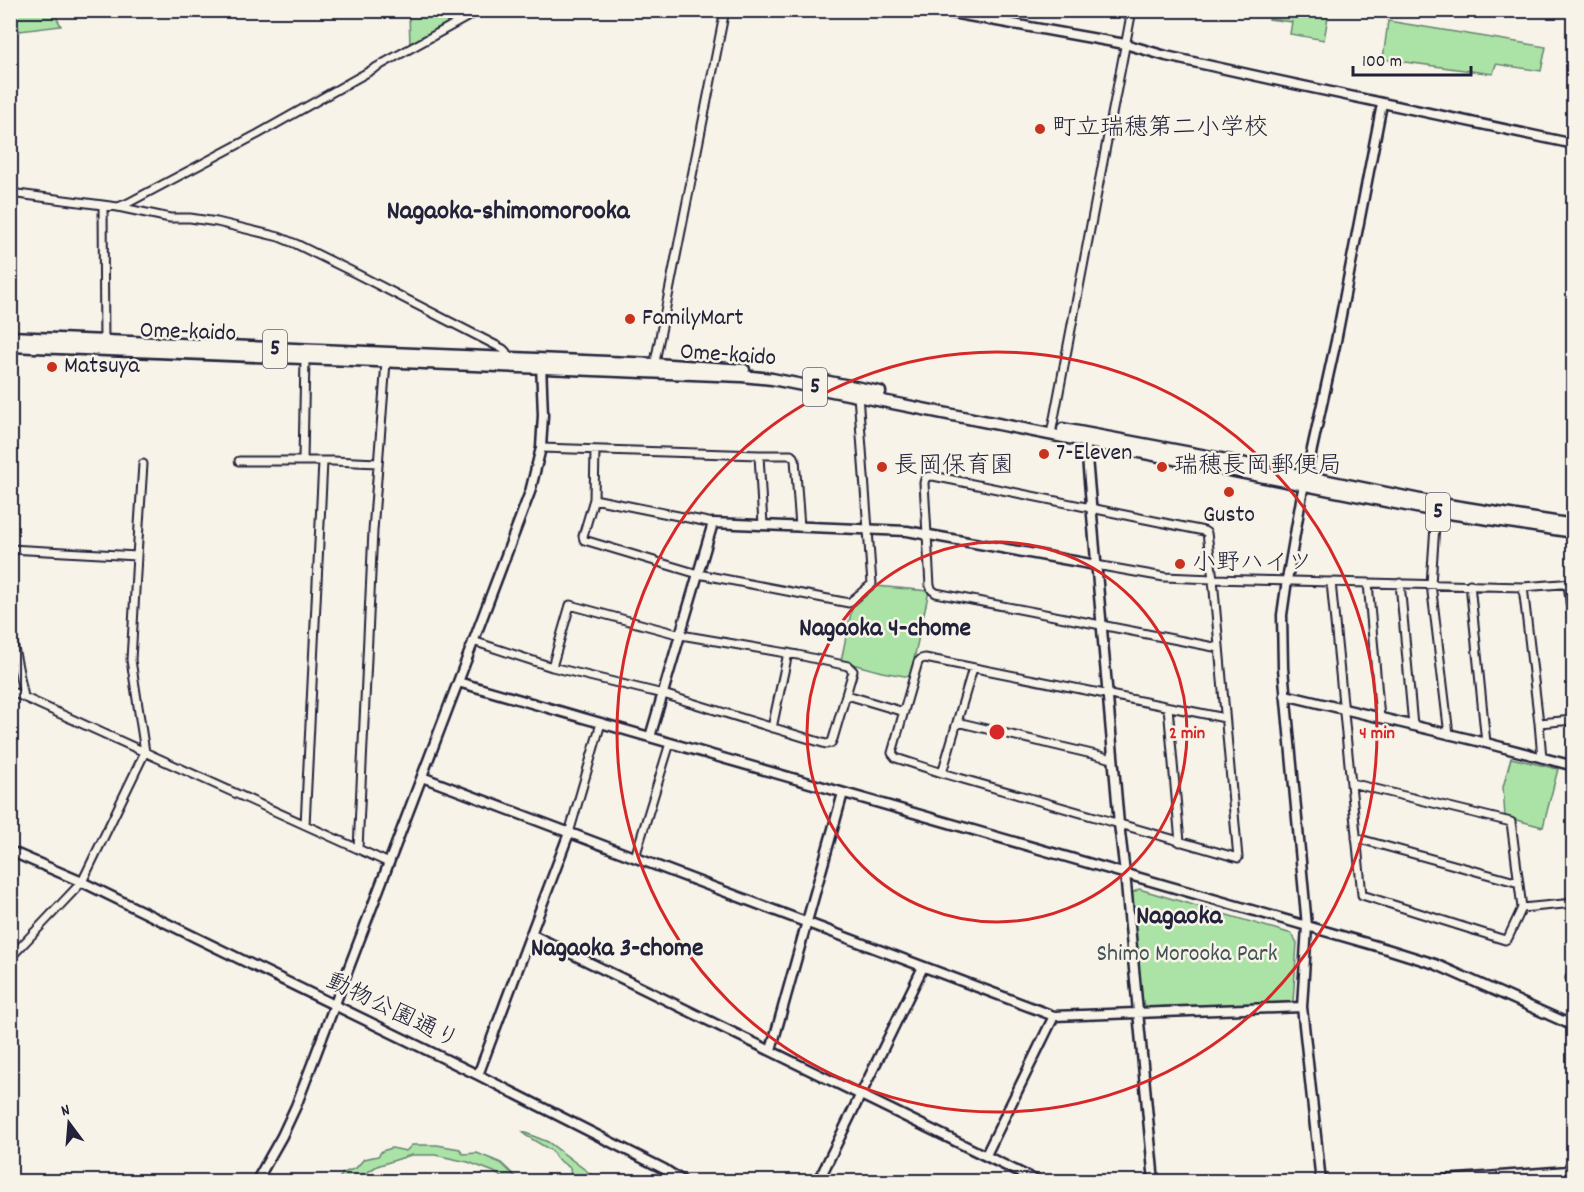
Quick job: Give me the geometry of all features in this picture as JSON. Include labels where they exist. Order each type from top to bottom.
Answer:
[{"type":"main road","name":"Ome-kaido","points":[[10,338],[104,346],[386,362],[506,362]]},
{"type":"main road","name":"Ome-kaido","points":[[10,346],[104,346],[654,368],[718,367],[762,371],[865,389],[1085,437],[1306,481],[1436,511],[1574,532]]},
{"type":"main road","name":"Ome-kaido","points":[[654,368],[772,379],[1052,430]]},
{"type":"main road","name":"Ome-kaido","points":[[1306,481],[1574,525]]},
{"type":"street","points":[[118,207],[249,140],[480,10]]},
{"type":"street","points":[[654,368],[725,10]]},
{"type":"street","points":[[935,10],[1125,44],[1175,58],[1574,144]]},
{"type":"street","points":[[1052,430],[1132,10]]},
{"type":"street","points":[[1321,1182],[1302,1007],[1307,926],[1286,695],[1282,615],[1306,481],[1382,104]]},
{"type":"street","points":[[10,193],[118,207],[170,218],[217,222],[286,240],[390,290],[503,349],[506,352],[506,362]]},
{"type":"street","points":[[103,205],[104,346]]},
{"type":"street","points":[[303,461],[304,358]]},
{"type":"street","points":[[358,849],[371,577],[386,362]]},
{"type":"street","points":[[256,1182],[296,1106],[530,492],[541,448],[543,415],[541,364]]},
{"type":"street","points":[[595,450],[594,499],[583,536],[584,540],[698,574],[849,603],[872,584],[858,395]]},
{"type":"street","points":[[1085,437],[1119,824],[1154,1182]]},
{"type":"street","points":[[541,448],[791,455],[795,459],[800,527]]},
{"type":"street","points":[[759,455],[763,525]]},
{"type":"street","points":[[239,461],[378,464]]},
{"type":"street","points":[[305,825],[323,462]]},
{"type":"street","points":[[10,957],[82,882],[145,752],[132,660],[143,464]]},
{"type":"street","points":[[1219,648],[936,593],[930,586],[924,483],[927,476],[1207,533],[1213,579],[1238,858],[893,756],[918,662],[925,658],[1225,718]]},
{"type":"street","points":[[594,499],[713,523],[907,531],[1164,577],[1523,587],[1571,584],[1574,636]]},
{"type":"street","points":[[1436,511],[1431,584],[1449,735]]},
{"type":"street","points":[[650,737],[713,523]]},
{"type":"street","points":[[10,549],[137,556]]},
{"type":"street","points":[[1331,582],[1362,895],[1505,940],[1508,938],[1522,908],[1511,822],[1351,783]]},
{"type":"street","points":[[1368,583],[1380,718]]},
{"type":"street","points":[[1400,583],[1413,726]]},
{"type":"street","points":[[1470,584],[1486,743]]},
{"type":"street","points":[[1523,587],[1542,758]]},
{"type":"street","points":[[473,641],[552,666],[663,694],[826,744],[831,743],[853,671],[848,666],[788,653],[681,635],[570,605],[552,666]]},
{"type":"street","points":[[10,628],[24,697]]},
{"type":"street","points":[[772,728],[788,653]]},
{"type":"street","points":[[942,772],[973,668]]},
{"type":"street","points":[[458,682],[1435,964],[1574,1026]]},
{"type":"street","points":[[10,691],[389,863]]},
{"type":"street","points":[[847,695],[904,712]]},
{"type":"street","points":[[1286,695],[1574,766]]},
{"type":"street","points":[[1168,707],[1180,842]]},
{"type":"street","points":[[1539,723],[1574,720]]},
{"type":"street","points":[[957,722],[1113,759]]},
{"type":"street","points":[[478,1075],[569,833],[601,723]]},
{"type":"street","points":[[635,857],[670,743]]},
{"type":"street","points":[[422,777],[1054,1016],[1302,1007]]},
{"type":"street","points":[[771,1050],[843,793]]},
{"type":"street","points":[[1356,838],[1519,884]]},
{"type":"street","name":"動物公園通り","points":[[10,851],[82,882],[478,1075],[664,1169],[684,1182]]},
{"type":"street","points":[[1522,908],[1574,903]]},
{"type":"street","points":[[531,934],[1039,1182]]},
{"type":"street","points":[[818,1182],[923,967]]},
{"type":"street","points":[[1574,969],[1570,978],[1574,979]]},
{"type":"street","points":[[986,1155],[1054,1016]]},
{"type":"street","points":[[1571,1182],[1568,1171],[1574,1160]]},
{"type":"street","points":[[1417,1182],[1568,1171]]},
{"type":"green space","points":[[10,11],[53,11],[61,26],[20,31]]},
{"type":"green space","points":[[409,11],[456,11],[457,23],[410,47]]},
{"type":"green space","points":[[1271,11],[1329,11],[1324,40],[1290,34],[1292,22],[1269,19]]},
{"type":"green space","points":[[1388,21],[1546,47],[1541,71],[1496,64],[1493,74],[1383,59]]},
{"type":"green space","points":[[876,586],[929,591],[910,677],[841,661],[852,608]]},
{"type":"green space","points":[[1511,758],[1558,769],[1543,827],[1505,817],[1503,787]]},
{"type":"green space","name":"Shimo Morooka Park","points":[[1139,889],[1292,934],[1297,943],[1293,1002],[1147,1007],[1141,1003],[1132,893]]},
{"type":"green space","points":[[523,1132],[548,1142],[600,1181],[576,1181],[571,1178],[570,1168],[556,1158],[552,1151]]},
{"type":"green space","points":[[412,1145],[437,1145],[460,1149],[463,1154],[477,1153],[501,1163],[520,1181],[506,1181],[494,1172],[468,1162],[435,1155],[411,1155],[377,1166],[354,1181],[337,1181],[343,1173],[356,1168],[364,1159],[378,1156],[382,1151],[392,1148],[406,1151]]},
{"type":"place","name":"町立瑞穂第二小学校","points":[[1040,129]]},
{"type":"place","name":"FamilyMart","points":[[630,319]]},
{"type":"place","name":"Matsuya","points":[[52,367]]},
{"type":"place","name":"7-Eleven","points":[[1044,454]]},
{"type":"place","name":"長岡保育園","points":[[882,467]]},
{"type":"place","name":"瑞穂長岡郵便局","points":[[1162,467]]},
{"type":"place","name":"Gusto","points":[[1229,492]]},
{"type":"place","name":"小野ハイツ","points":[[1180,564]]},
{"type":"district","name":"Nagaoka-shimomorooka","points":[[508,212]]},
{"type":"district","name":"Nagaoka 4-chome","points":[[885,629]]},
{"type":"district","name":"Nagaoka","points":[[1179,917]]},
{"type":"district","name":"Nagaoka 3-chome","points":[[617,949]]}]
